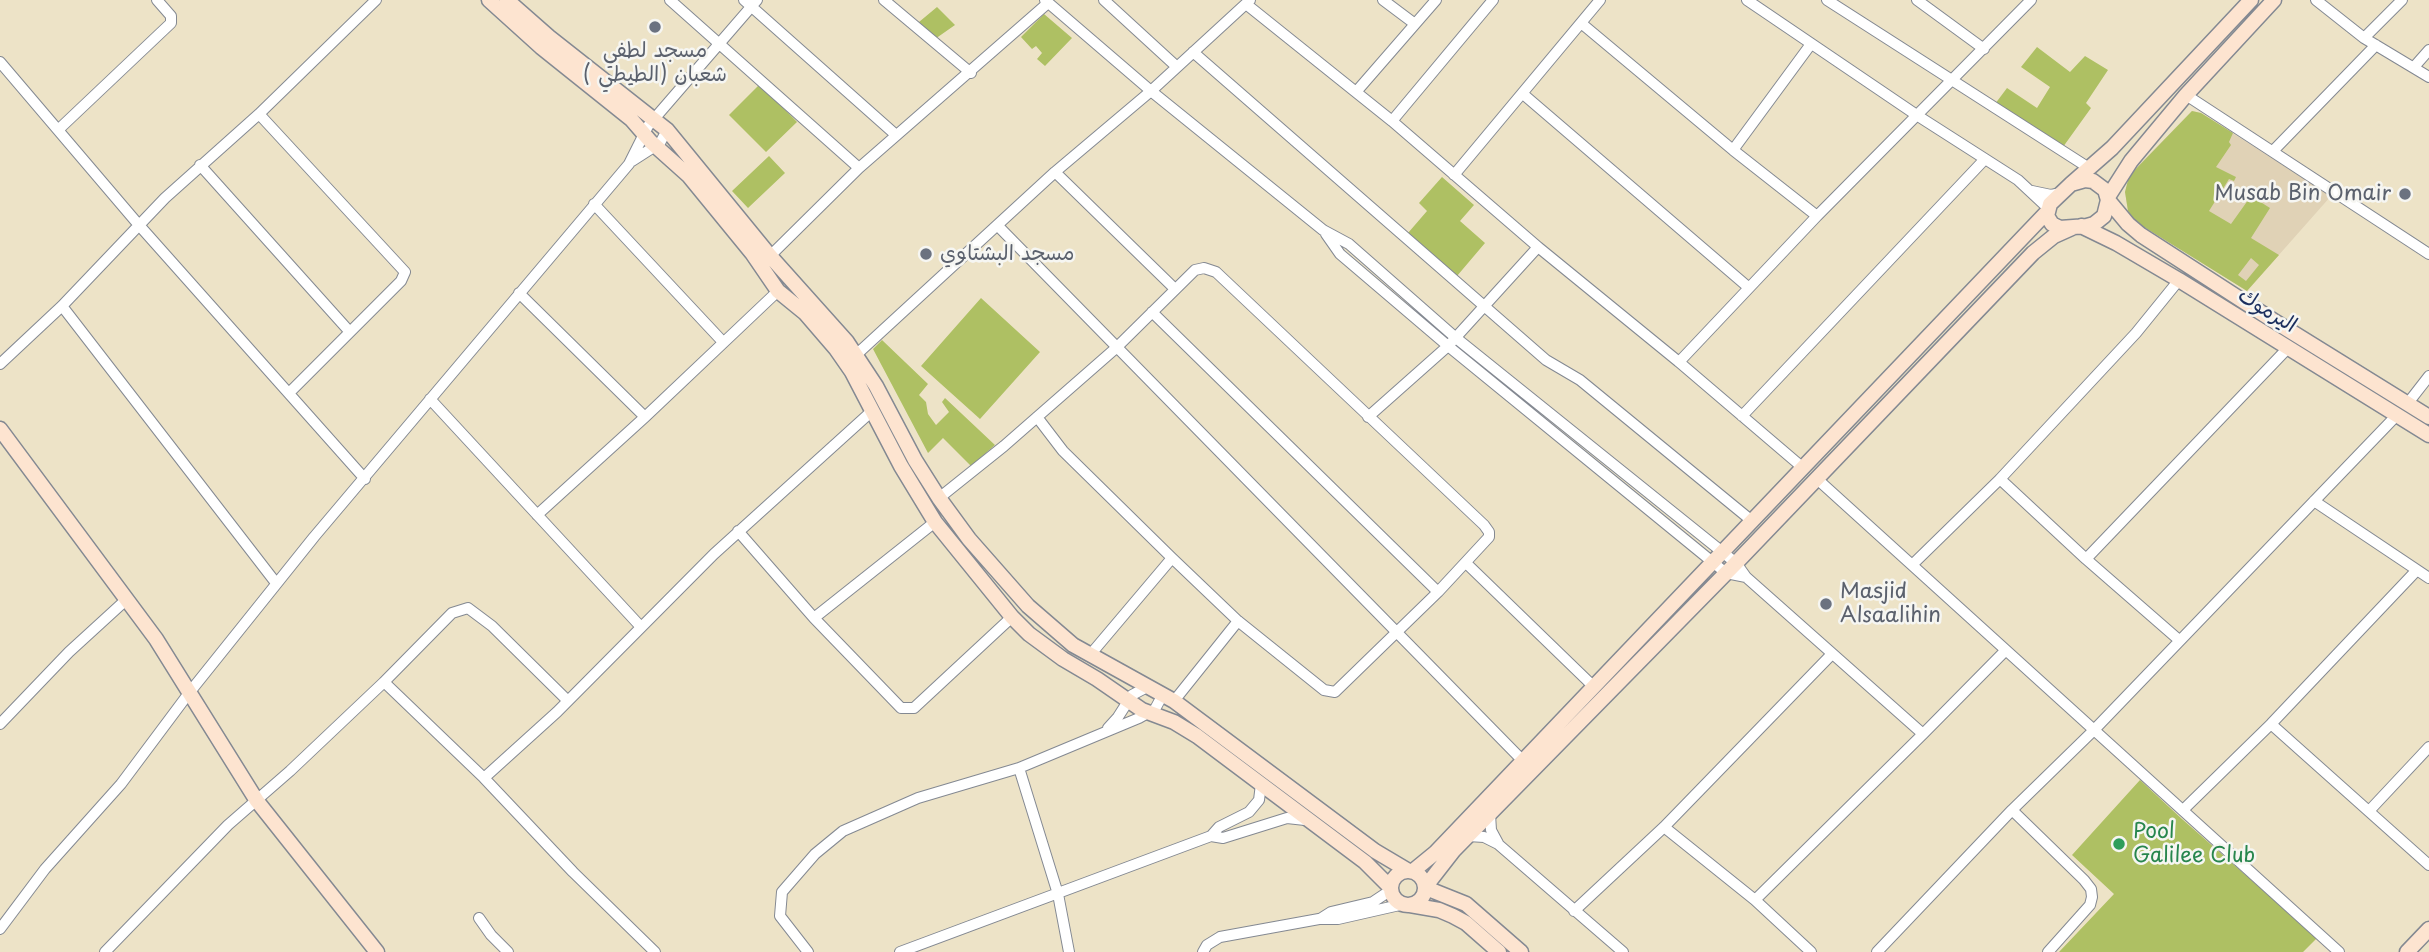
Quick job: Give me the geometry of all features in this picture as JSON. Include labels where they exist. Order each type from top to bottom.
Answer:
[{"type":"street","points":[[58,130],[171,23],[171,16],[157,0]]},
{"type":"street","points":[[0,364],[62,306],[114,253],[138,224],[259,114],[376,0]]},
{"type":"street","points":[[489,0],[541,47],[623,113],[689,176],[752,253],[778,291],[813,321],[852,372],[912,485],[935,522],[1012,617],[1045,647],[1150,713],[1186,729],[1261,784],[1365,862],[1391,889],[1398,901],[1439,910],[1453,916],[1466,923],[1499,952]]},
{"type":"street","points":[[507,0],[549,37],[667,130],[770,256],[837,329],[856,354],[939,498],[970,539],[1028,606],[1057,633],[1090,655],[1174,701],[1375,851],[1420,874],[1426,887],[1465,904],[1521,952]]},
{"type":"street","points":[[670,0],[859,168]]},
{"type":"street","points":[[884,0],[971,73]]},
{"type":"street","points":[[1104,0],[1177,67]]},
{"type":"street","points":[[1383,0],[1415,24]]},
{"type":"street","points":[[1356,92],[1436,0]]},
{"type":"street","points":[[1392,121],[1493,0]]},
{"type":"street","points":[[1454,175],[1600,0]]},
{"type":"street","points":[[1747,0],[2032,191],[2048,210],[2049,221],[2056,226],[2077,226],[2100,221],[2107,210],[2108,199],[2126,167],[2186,95],[2274,0]]},
{"type":"street","points":[[1827,0],[2089,168]]},
{"type":"street","points":[[1917,0],[1984,49]]},
{"type":"street","points":[[1679,362],[1817,216],[2031,0]]},
{"type":"street","points":[[1319,919],[1331,912],[1373,902],[1391,889],[1395,876],[1410,871],[1464,831],[1485,809],[1522,760],[2066,189],[2112,148],[2251,0]]},
{"type":"street","points":[[2316,0],[2364,38],[2429,77]]},
{"type":"street","points":[[2364,38],[2402,0]]},
{"type":"street","points":[[770,256],[859,168],[971,73],[1047,1],[1151,91],[1323,230],[1349,244],[1452,342],[1717,558],[1746,577],[1923,734]]},
{"type":"street","points":[[629,164],[643,134],[751,2],[895,135]]},
{"type":"street","points":[[856,354],[1055,172],[1151,91],[1248,2],[1802,467]]},
{"type":"street","points":[[1581,23],[1817,216]]},
{"type":"street","points":[[1733,150],[1811,44]]},
{"type":"street","points":[[2273,151],[2376,46]]},
{"type":"street","points":[[2414,67],[2429,50]]},
{"type":"street","points":[[1193,52],[1546,360],[1580,380],[1752,521]]},
{"type":"street","points":[[0,63],[138,224],[365,479]]},
{"type":"street","points":[[1523,94],[1748,287]]},
{"type":"street","points":[[2186,95],[2429,254]]},
{"type":"street","points":[[259,114],[405,272],[401,281],[290,393]]},
{"type":"street","points":[[0,929],[46,869],[121,784],[276,583],[594,204],[629,164],[663,139],[667,130]]},
{"type":"street","points":[[1742,416],[1985,159]]},
{"type":"street","points":[[200,165],[349,331]]},
{"type":"street","points":[[1055,172],[1175,289]]},
{"type":"street","points":[[2032,191],[2052,195],[2085,180],[2093,181],[2105,190],[2108,199],[2128,224],[2141,235],[2429,417]]},
{"type":"street","points":[[594,204],[723,342]]},
{"type":"street","points":[[998,226],[1533,771]]},
{"type":"street","points":[[1485,809],[1533,771],[2033,253],[2054,236],[2077,226]]},
{"type":"street","name":"اليرموك","points":[[2077,226],[2116,243],[2179,280],[2429,435]]},
{"type":"street","points":[[1368,417],[1452,342],[1538,247]]},
{"type":"street","points":[[939,498],[1116,348],[1197,268],[1216,272],[1489,531],[1489,537],[1438,592],[1335,692],[1324,690],[1238,621],[1063,451],[1037,417]]},
{"type":"street","points":[[778,291],[790,293],[791,279]]},
{"type":"street","points":[[1912,565],[2000,479],[2136,333],[2179,280]]},
{"type":"street","points":[[537,514],[645,417],[778,291]]},
{"type":"street","points":[[519,293],[645,417]]},
{"type":"street","points":[[62,306],[276,583]]},
{"type":"street","points":[[1152,312],[1438,592]]},
{"type":"street","points":[[2086,559],[2287,349]]},
{"type":"street","points":[[2408,403],[2429,376]]},
{"type":"street","points":[[430,399],[641,627]]},
{"type":"street","points":[[484,778],[568,701],[738,531],[872,411]]},
{"type":"street","points":[[1877,952],[2397,415]]},
{"type":"street","points":[[0,429],[156,639],[257,801],[377,952]]},
{"type":"street","points":[[1816,478],[2339,952]]},
{"type":"street","points":[[2000,479],[2179,640]]},
{"type":"street","points":[[2314,501],[2429,578]]},
{"type":"street","points":[[814,618],[935,522]]},
{"type":"street","points":[[738,531],[814,618],[898,706],[910,710],[1012,617]]},
{"type":"street","points":[[1090,655],[1172,558]]},
{"type":"street","points":[[1466,563],[1593,686]]},
{"type":"street","points":[[2183,810],[2271,724],[2417,570]]},
{"type":"street","points":[[0,724],[69,652],[127,599]]},
{"type":"street","points":[[105,952],[228,825],[384,682],[452,613],[468,608],[492,626],[568,701]]},
{"type":"street","points":[[1174,701],[1238,621]]},
{"type":"street","points":[[1755,900],[2005,651]]},
{"type":"street","points":[[1574,911],[1664,827],[1831,655]]},
{"type":"street","points":[[384,682],[484,778],[573,872],[655,952]]},
{"type":"street","points":[[1105,730],[1137,691],[1154,689]]},
{"type":"street","points":[[808,952],[780,916],[782,892],[815,855],[843,831],[918,798],[1019,768],[1150,713],[1159,704],[1154,689]]},
{"type":"street","points":[[2271,724],[2429,865]]},
{"type":"street","points":[[2369,811],[2429,747]]},
{"type":"street","points":[[1019,768],[1058,894],[1069,952]]},
{"type":"street","points":[[900,952],[1211,836],[1219,827],[1249,813],[1258,800],[1261,784]]},
{"type":"street","points":[[1485,809],[1491,830],[1499,844]]},
{"type":"street","points":[[2012,810],[2091,889],[2090,905],[2048,952]]},
{"type":"street","points":[[1211,836],[1223,838],[1287,818],[1308,820]]},
{"type":"street","points":[[1664,827],[1755,900],[1811,952]]},
{"type":"street","points":[[1464,831],[1499,844],[1623,952]]},
{"type":"street","points":[[1203,952],[1207,945],[1220,937],[1319,919],[1338,919],[1421,900],[1426,887],[1464,831]]},
{"type":"street","points":[[479,918],[508,952]]},
{"type":"street","points":[[2407,952],[2429,929]]},
{"type":"shaded area","points":[[2192,111],[2201,113],[2331,196],[2247,291],[2136,222],[2128,211],[2125,192],[2131,173]]},
{"type":"green space","points":[[937,7],[955,25],[935,39],[919,22]]},
{"type":"green space","points":[[1044,14],[1072,38],[1045,66],[1037,59],[1042,53],[1036,46],[1032,49],[1021,37]]},
{"type":"green space","points":[[2037,47],[2070,72],[2085,56],[2108,70],[2086,103],[2091,108],[2063,147],[1995,104],[2007,88],[2037,108],[2050,87],[2021,67]]},
{"type":"green space","points":[[760,84],[797,122],[766,152],[729,115]]},
{"type":"green space","points":[[2192,111],[2201,113],[2233,133],[2229,142],[2231,145],[2216,167],[2236,177],[2234,181],[2229,179],[2209,211],[2231,224],[2251,196],[2270,208],[2251,238],[2279,255],[2247,291],[2136,222],[2128,211],[2125,192],[2129,176]],"holes":[[[2251,258],[2259,265],[2246,281],[2238,275]]]},
{"type":"green space","points":[[769,156],[785,173],[748,208],[732,191]]},
{"type":"green space","points":[[1442,177],[1474,205],[1460,221],[1485,243],[1457,276],[1408,233],[1427,211],[1419,203]]},
{"type":"green space","points":[[981,298],[1040,352],[980,419],[921,366]]},
{"type":"green space","points":[[882,340],[928,384],[919,395],[926,402],[928,414],[936,425],[949,412],[942,402],[945,398],[995,445],[971,466],[943,438],[928,453],[873,349]]},
{"type":"green space","points":[[2140,780],[2317,938],[2303,952],[2059,952],[2114,894],[2072,855]]},
{"type":"place","name":"مسجد لطفي شعبان (الطيطي )","points":[[655,27]]},
{"type":"place","name":"Musab Bin Omair","points":[[2405,194]]},
{"type":"place","name":"مسجد البشتاوي","points":[[926,254]]},
{"type":"place","name":"Masjid Alsaalihin","points":[[1826,604]]},
{"type":"place","name":"Pool Galilee Club","points":[[2119,844]]}]
